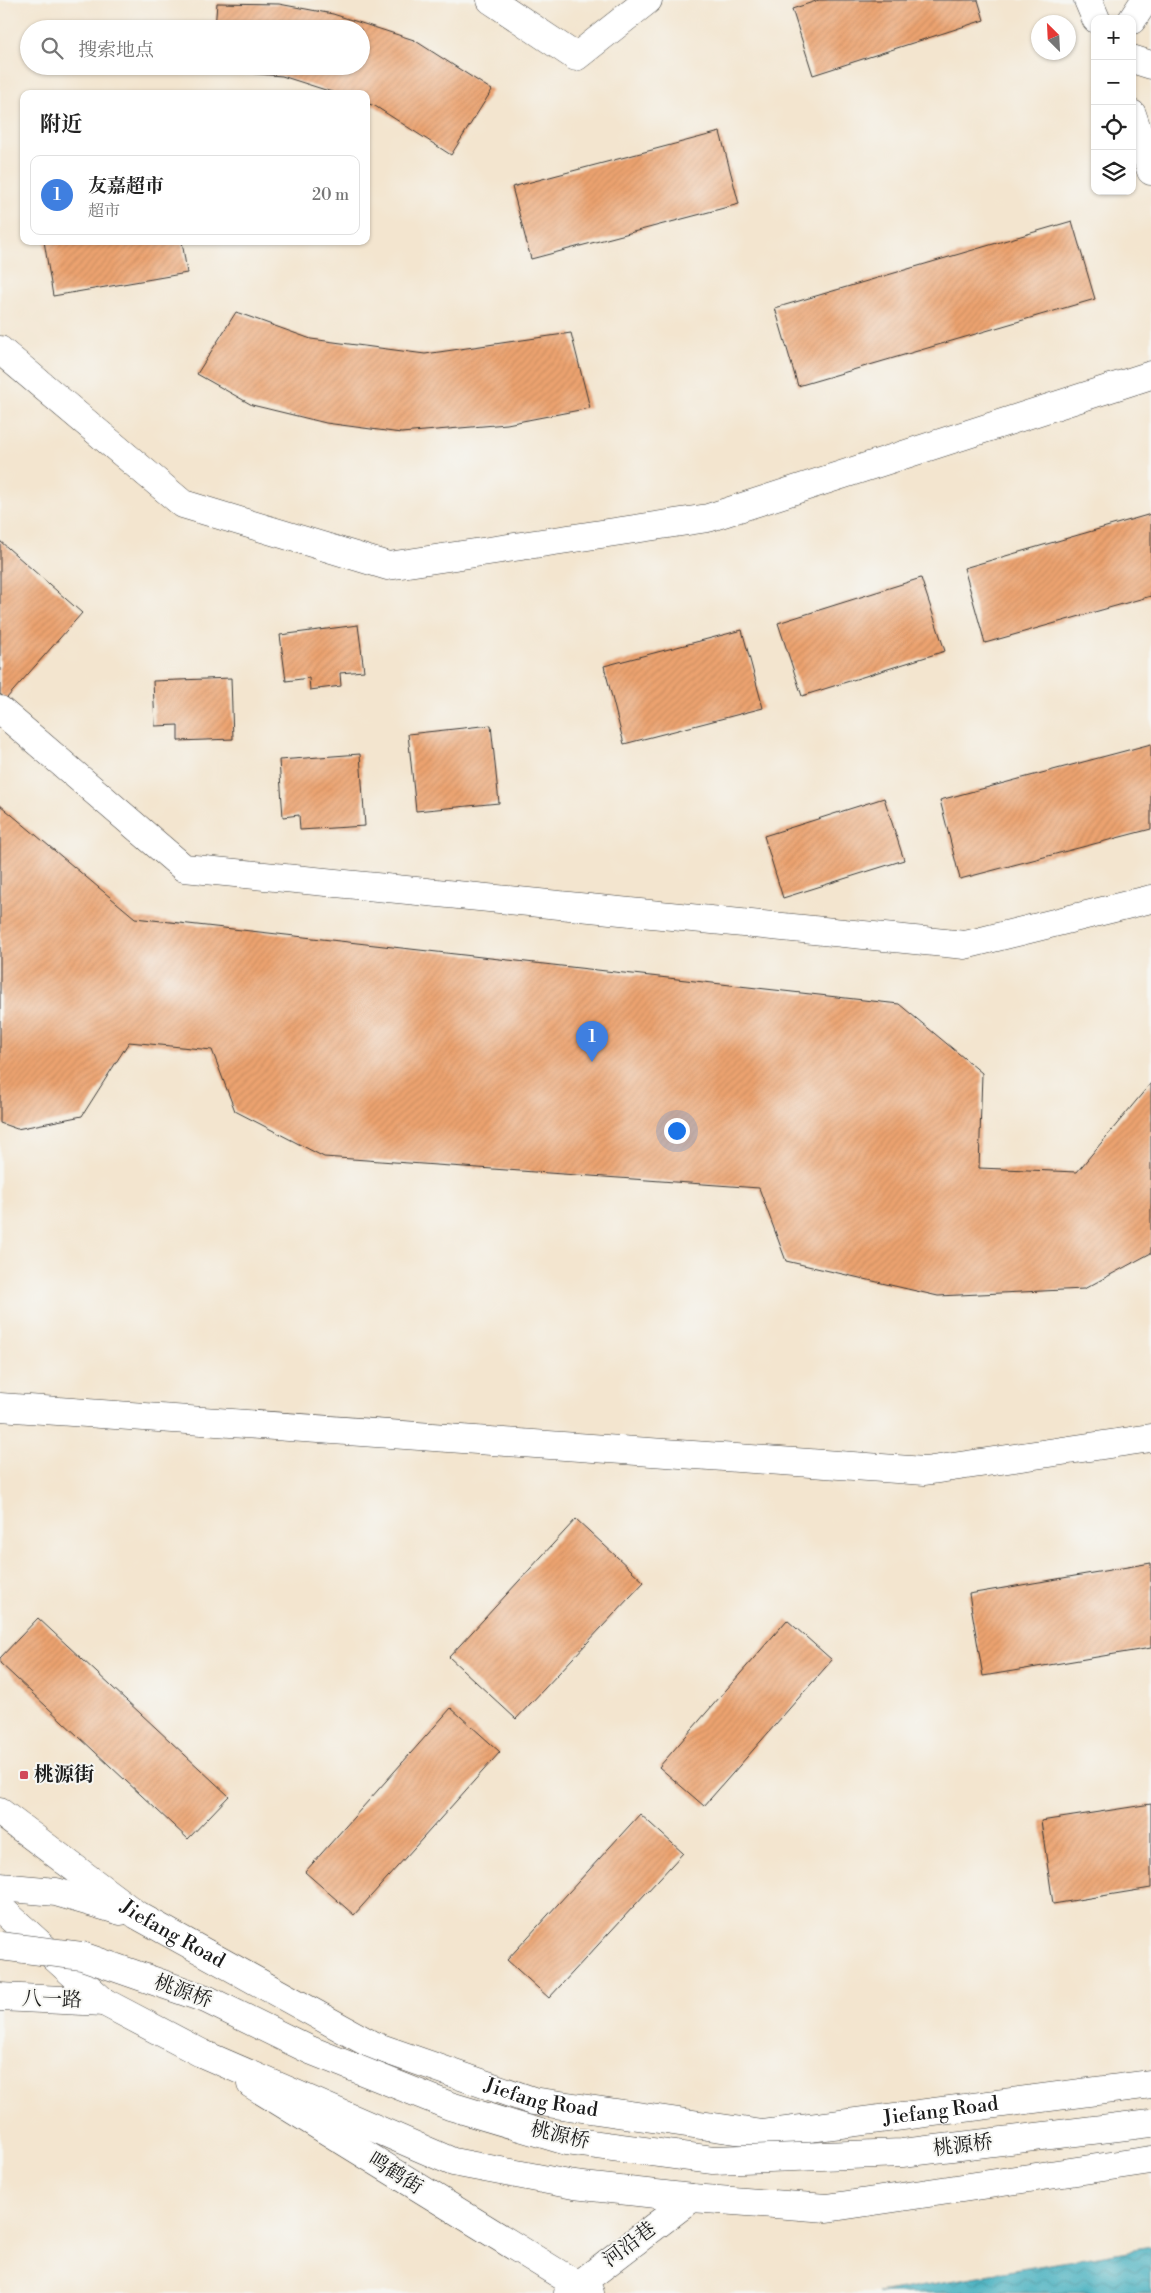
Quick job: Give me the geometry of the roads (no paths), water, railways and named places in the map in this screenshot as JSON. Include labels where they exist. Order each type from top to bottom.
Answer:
[{"type":"street","points":[[491,0],[576,57],[648,0]]},
{"type":"street","points":[[1088,0],[1094,15]]},
{"type":"street","points":[[1135,15],[1145,0]]},
{"type":"street","points":[[1135,60],[1151,65]]},
{"type":"street","points":[[1136,126],[1151,171]]},
{"type":"street","points":[[0,350],[183,504],[388,566],[708,518],[1151,375]]},
{"type":"street","points":[[0,710],[184,868],[965,945],[1151,899]]},
{"type":"street","points":[[0,1407],[925,1471],[1151,1438]]},
{"type":"street","name":"Jiefang Road","points":[[0,1812],[137,1915],[372,2045],[533,2101],[763,2134],[1151,2084]]},
{"type":"street","points":[[0,1887],[56,1892],[137,1915]]},
{"type":"street","points":[[0,1908],[104,2002],[201,2053],[453,2162],[574,2185],[692,2198],[827,2208],[1151,2160]]},
{"type":"street","name":"桃源桥","points":[[0,1946],[82,1956],[206,1999],[310,2050],[450,2106],[567,2141],[713,2160],[902,2153],[1151,2123]]},
{"type":"street","name":"八一路","points":[[0,1997],[104,2002]]},
{"type":"street","name":"鸣鹤街","points":[[201,2053],[578,2291]]},
{"type":"street","name":"河沿巷","points":[[578,2291],[692,2198]]},
{"type":"water","points":[[1151,2247],[1151,2293],[878,2293]]},
{"type":"place","name":"友嘉超市","points":[[592,1062]]},
{"type":"place","name":"桃源街","points":[[24,1775]]}]
